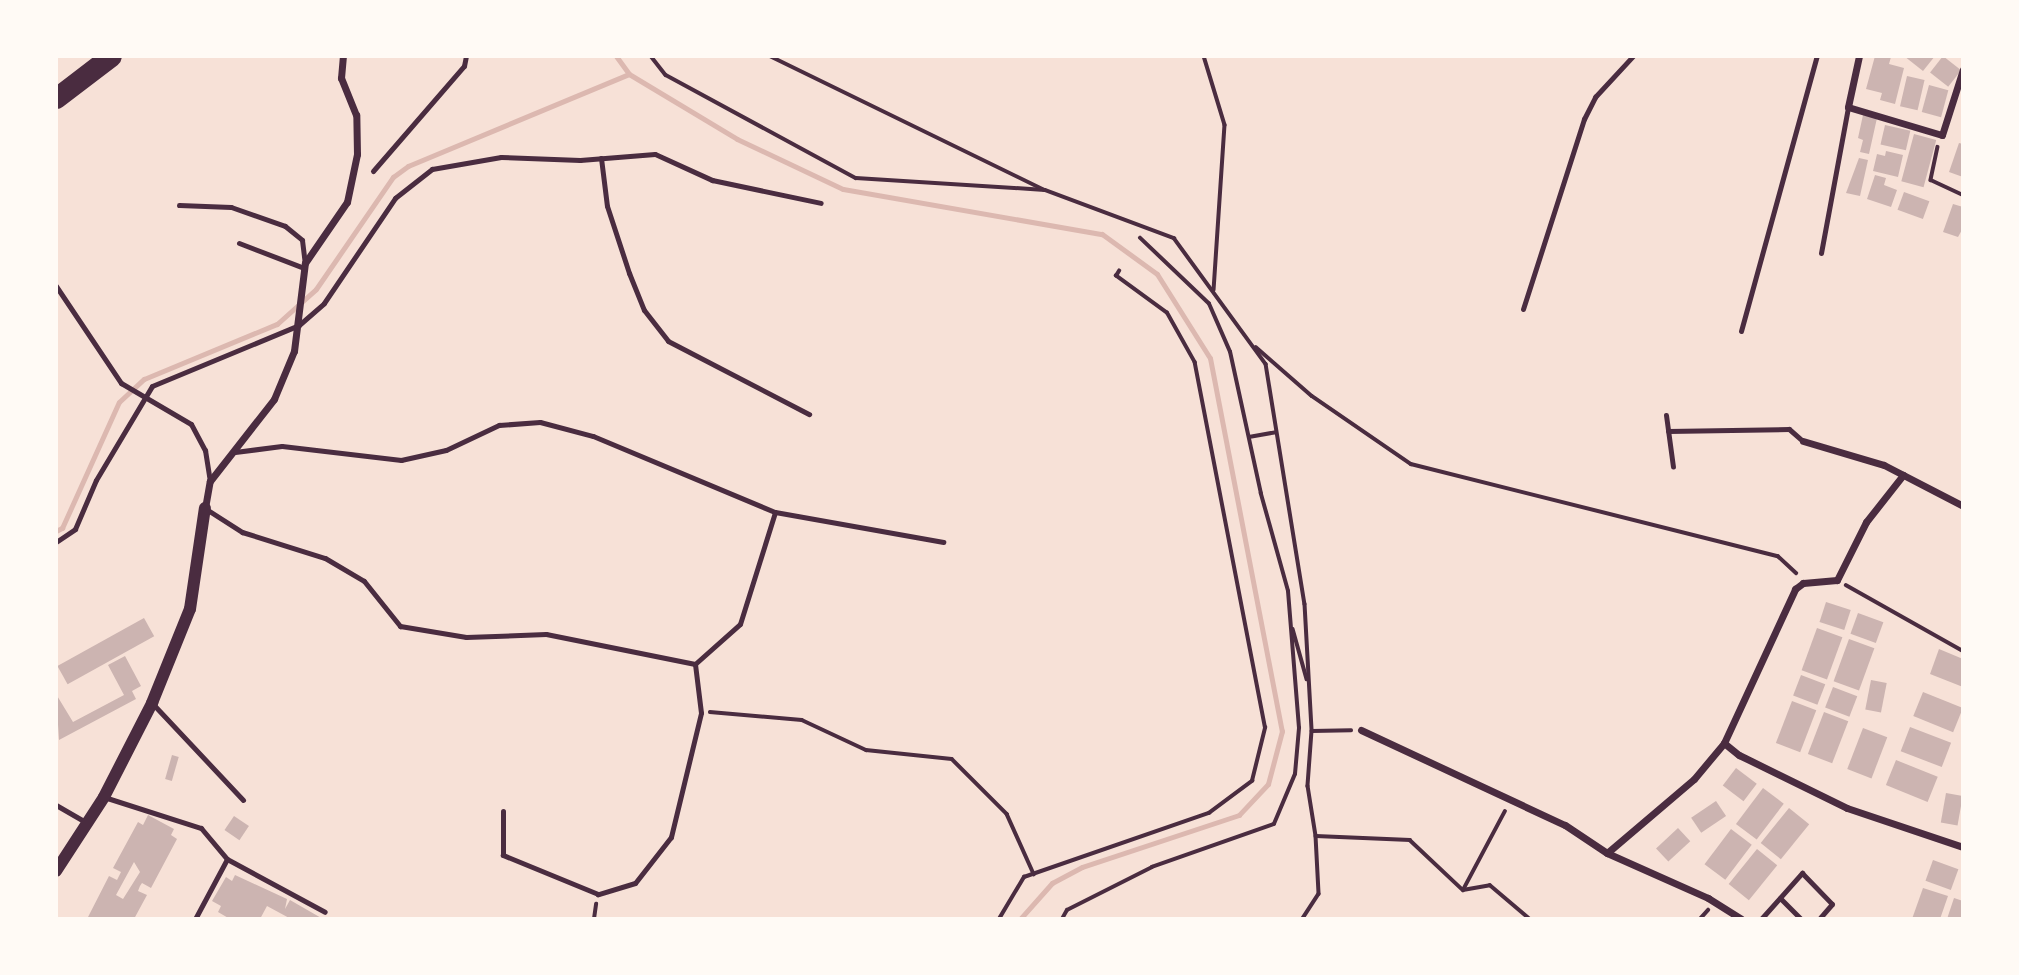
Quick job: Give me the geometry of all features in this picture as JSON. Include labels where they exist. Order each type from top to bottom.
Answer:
[{"type":"highway","points":[[56,99],[111,56]]},
{"type":"street","points":[[56,871],[85,822],[104,797],[152,703],[190,609],[210,481],[274,399],[294,351],[300,322],[304,266],[347,202],[357,154],[356,115],[341,79],[343,56]]},
{"type":"street","points":[[1859,56],[1848,107],[1942,135],[1963,69]]},
{"type":"street","points":[[1803,440],[1903,475],[1963,506]]},
{"type":"street","points":[[1607,853],[1694,779],[1724,743],[1782,610],[1803,583],[1837,580],[1866,522],[1903,475]]},
{"type":"street","points":[[1361,730],[1565,825],[1607,853],[1709,898],[1741,919]]},
{"type":"street","points":[[1724,743],[1739,755],[1847,808],[1963,847]]},
{"type":"lane","points":[[373,171],[464,66],[466,56]]},
{"type":"lane","points":[[1523,309],[1584,119],[1610,78],[1633,56]]},
{"type":"lane","points":[[1741,331],[1817,56]]},
{"type":"lane","points":[[1821,253],[1848,107]]},
{"type":"lane","points":[[56,542],[75,529],[96,480],[152,386],[300,322],[324,303],[395,198],[432,169],[501,157],[601,158],[655,154],[712,180],[821,203]]},
{"type":"lane","points":[[601,158],[607,206],[629,273],[645,310],[668,341],[808,414]]},
{"type":"lane","points":[[179,205],[231,207],[285,226],[302,240],[304,266],[239,243]]},
{"type":"lane","points":[[56,286],[121,383],[191,425],[205,450],[210,481]]},
{"type":"lane","points":[[1666,415],[1673,467]]},
{"type":"lane","points":[[235,452],[282,446],[401,460],[446,450],[499,425],[540,422],[593,436],[775,512],[943,542]]},
{"type":"lane","points":[[1668,431],[1789,429],[1803,440]]},
{"type":"lane","points":[[205,509],[242,532],[325,558],[364,581],[400,626],[466,637],[546,634],[695,664]]},
{"type":"lane","points":[[695,664],[740,624],[775,512]]},
{"type":"lane","points":[[503,811],[503,855],[598,894],[635,883],[671,837],[701,713],[695,664]]},
{"type":"lane","points":[[152,703],[243,800]]},
{"type":"lane","points":[[104,797],[201,828],[227,859],[325,912]]},
{"type":"lane","points":[[56,806],[85,822]]},
{"type":"lane","points":[[195,919],[227,859]]},
{"type":"lane","points":[[1761,919],[1802,873],[1832,904],[1819,919]]},
{"type":"lane","points":[[1780,898],[1801,919]]},
{"type":"path","points":[[651,56],[666,75],[856,178],[1045,190]]},
{"type":"path","points":[[770,56],[1045,190],[1174,238],[1266,365],[1305,604],[1312,731],[1308,786],[1316,836],[1319,894],[1303,919]]},
{"type":"path","points":[[1204,56],[1225,125],[1214,292]]},
{"type":"path","points":[[1942,135],[1931,180],[1963,195]]},
{"type":"path","points":[[1062,919],[1066,910],[1110,884],[1274,824],[1295,774],[1299,727],[1288,591],[1230,352],[1209,304],[1140,238]]},
{"type":"path","points":[[999,919],[1024,877],[1097,855],[1209,813],[1252,781],[1265,728],[1195,363],[1167,313],[1116,275],[1119,271]]},
{"type":"path","points":[[1249,340],[1312,396],[1411,464],[1778,556],[1790,563],[1803,583]]},
{"type":"path","points":[[1249,437],[1276,432]]},
{"type":"path","points":[[1837,580],[1963,651]]},
{"type":"path","points":[[1290,620],[1309,687]]},
{"type":"path","points":[[701,713],[724,710],[802,720],[866,750],[952,759],[1007,814],[1034,874]]},
{"type":"path","points":[[1312,731],[1361,730]]},
{"type":"path","points":[[1463,890],[1511,800]]},
{"type":"path","points":[[1316,836],[1410,840],[1463,890]]},
{"type":"path","points":[[1463,890],[1490,886],[1530,919]]},
{"type":"building","points":[[1875,56],[1891,57],[1889,64],[1904,68],[1895,104],[1880,100],[1882,93],[1866,89]]},
{"type":"building","points":[[1904,56],[1935,56],[1923,71]]},
{"type":"building","points":[[1943,56],[1961,70],[1948,87],[1930,73]]},
{"type":"building","points":[[1907,76],[1925,80],[1918,110],[1900,106]]},
{"type":"building","points":[[1929,85],[1948,90],[1941,117],[1922,112]]},
{"type":"building","points":[[1863,115],[1877,118],[1869,154],[1860,152],[1863,140],[1858,138]]},
{"type":"building","points":[[1885,125],[1910,131],[1906,150],[1881,144]]},
{"type":"building","points":[[1914,134],[1936,140],[1924,187],[1901,181]]},
{"type":"building","points":[[1959,143],[1963,144],[1963,177],[1949,172]]},
{"type":"building","points":[[1886,151],[1903,155],[1898,177],[1873,171],[1877,154],[1885,156]]},
{"type":"building","points":[[1859,158],[1868,160],[1860,196],[1846,193]]},
{"type":"building","points":[[1875,175],[1886,178],[1884,185],[1897,190],[1891,207],[1867,199]]},
{"type":"building","points":[[1904,192],[1929,201],[1923,219],[1898,210]]},
{"type":"building","points":[[1953,204],[1963,207],[1963,228],[1958,237],[1943,232]]},
{"type":"building","points":[[1826,602],[1851,610],[1844,630],[1820,622]]},
{"type":"building","points":[[1858,613],[1883,622],[1876,643],[1850,634]]},
{"type":"building","points":[[144,618],[154,636],[68,684],[57,666]]},
{"type":"building","points":[[1817,628],[1842,637],[1827,680],[1802,670]]},
{"type":"building","points":[[1849,639],[1874,648],[1859,691],[1834,681]]},
{"type":"building","points":[[1939,649],[1963,659],[1963,687],[1930,674]]},
{"type":"building","points":[[125,656],[141,686],[132,691],[136,699],[59,740],[56,694],[73,722],[124,695],[108,665]]},
{"type":"building","points":[[1801,675],[1825,684],[1817,705],[1793,696]]},
{"type":"building","points":[[1871,680],[1887,683],[1881,713],[1865,709]]},
{"type":"building","points":[[1833,687],[1857,696],[1849,717],[1825,708]]},
{"type":"building","points":[[1923,692],[1963,708],[1953,732],[1913,716]]},
{"type":"building","points":[[1792,701],[1816,710],[1800,752],[1776,743]]},
{"type":"building","points":[[1824,712],[1848,721],[1832,763],[1808,754]]},
{"type":"building","points":[[1910,727],[1951,743],[1942,767],[1901,751]]},
{"type":"building","points":[[1863,728],[1887,737],[1872,778],[1847,769]]},
{"type":"building","points":[[172,755],[179,757],[172,781],[165,779]]},
{"type":"building","points":[[1896,760],[1938,777],[1928,802],[1886,785]]},
{"type":"building","points":[[1736,768],[1757,784],[1744,801],[1723,786]]},
{"type":"building","points":[[1763,788],[1784,804],[1757,840],[1736,824]]},
{"type":"building","points":[[1946,793],[1963,796],[1958,825],[1941,823]]},
{"type":"building","points":[[1716,801],[1726,816],[1701,833],[1691,818]]},
{"type":"building","points":[[1789,808],[1809,824],[1781,859],[1761,843]]},
{"type":"building","points":[[148,815],[174,829],[171,835],[177,839],[151,888],[142,883],[140,886],[138,891],[147,895],[134,919],[87,919],[109,876],[117,880],[121,872],[113,868],[138,822],[143,825]],"holes":[[[134,862],[140,872],[123,899],[116,895]]]},
{"type":"building","points":[[234,816],[249,826],[239,840],[224,830]]},
{"type":"building","points":[[1678,828],[1690,841],[1668,862],[1656,848]]},
{"type":"building","points":[[1731,829],[1752,845],[1725,880],[1705,864]]},
{"type":"building","points":[[1757,849],[1777,865],[1749,900],[1729,884]]},
{"type":"building","points":[[1933,860],[1958,869],[1951,890],[1925,881]]},
{"type":"building","points":[[235,875],[287,899],[285,909],[290,900],[323,919],[291,919],[267,906],[260,919],[230,919],[218,912],[221,906],[212,901],[226,877],[232,881]]},
{"type":"building","points":[[1923,888],[1948,896],[1940,919],[1912,919]]},
{"type":"building","points":[[1954,898],[1963,901],[1963,919],[1947,919]]},
{"type":"waterway","points":[[616,56],[629,74],[737,139],[843,189],[1102,234],[1157,274],[1210,358],[1282,731],[1268,784],[1239,815],[1082,867],[1052,883],[1020,919]]},
{"type":"waterway","points":[[56,531],[62,528],[119,402],[144,379],[277,324],[316,289],[393,177],[408,166],[629,74]]}]
